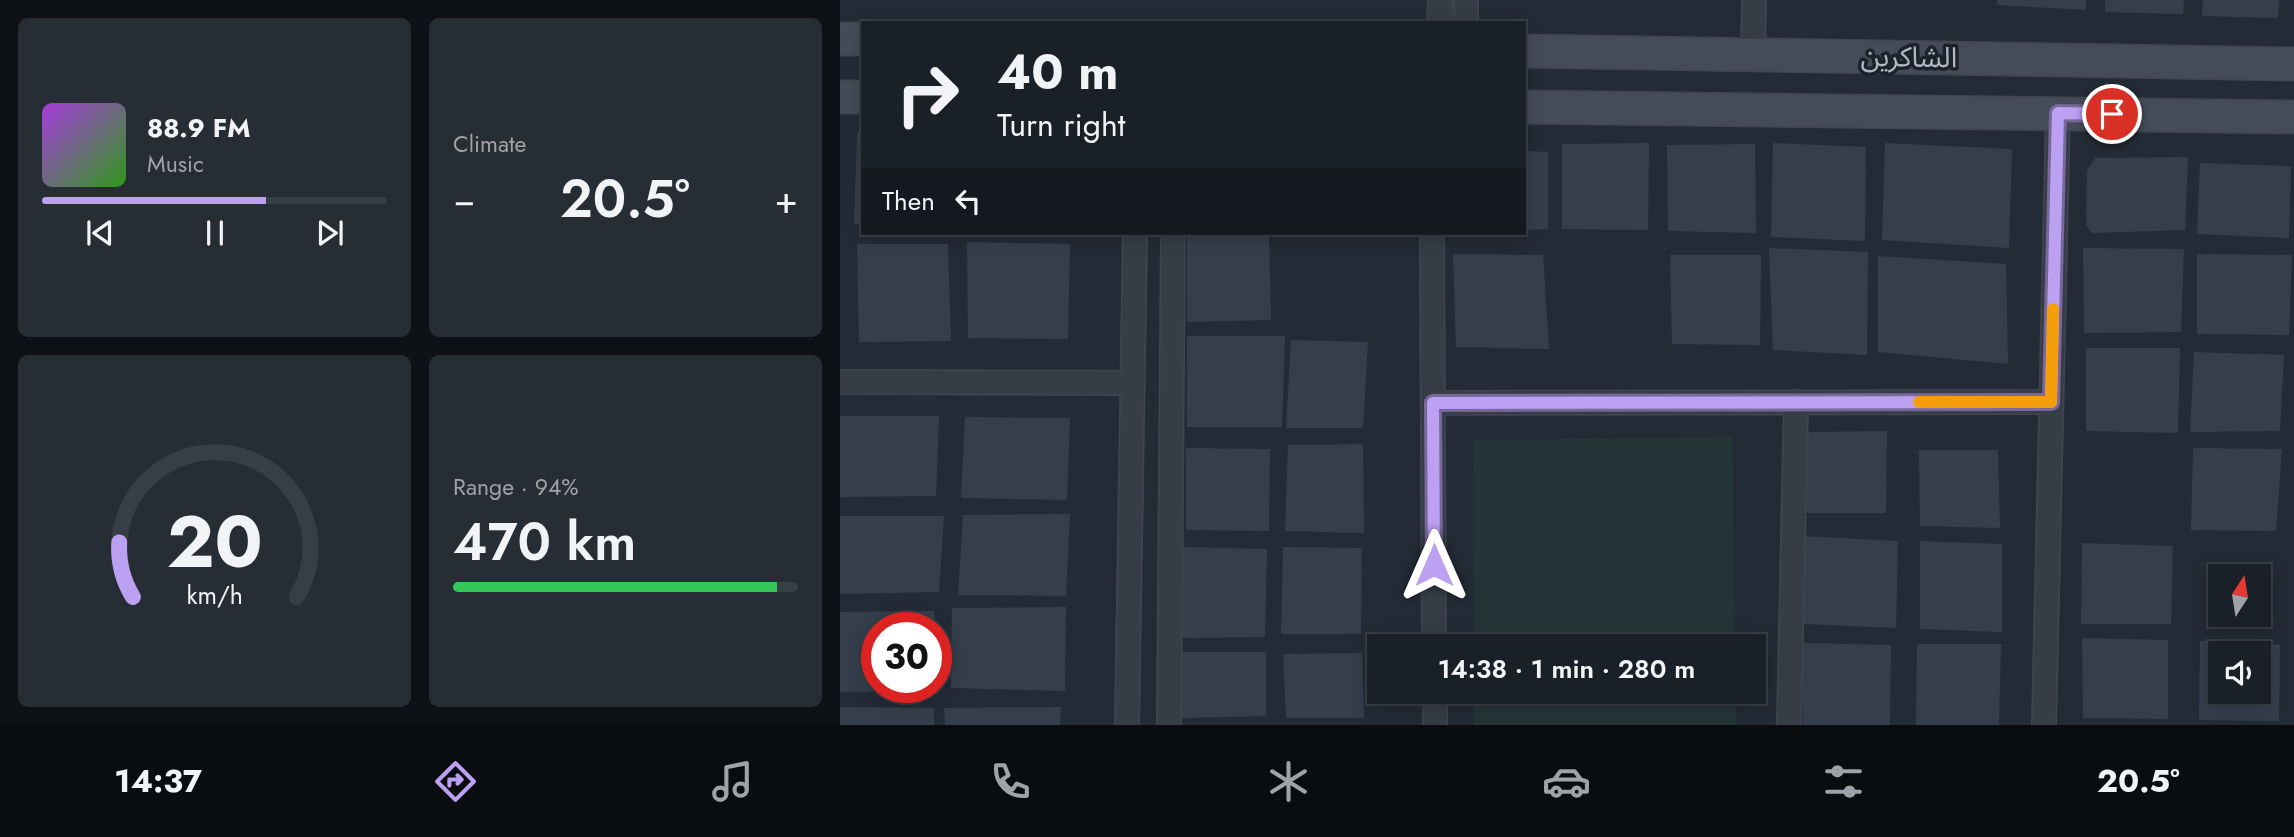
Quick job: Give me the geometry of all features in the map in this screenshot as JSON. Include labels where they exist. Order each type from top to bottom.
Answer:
[{"type":"street","points":[[1439,21],[1440,0]]},
{"type":"street","points":[[1466,0],[1466,21]]},
{"type":"street","points":[[1754,0],[1760,55]]},
{"type":"street","points":[[1760,55],[1769,0]]},
{"type":"street","points":[[840,39],[861,40]]},
{"type":"street","name":"الشاكرين","points":[[1526,51],[2283,64]]},
{"type":"street","points":[[2283,64],[2283,116]]},
{"type":"street","points":[[840,97],[861,97]]},
{"type":"street","name":"الشاكرين","points":[[1526,107],[2283,116]]},
{"type":"street","points":[[2044,725],[2058,113]]},
{"type":"street","points":[[1127,725],[1135,235]]},
{"type":"street","points":[[1169,725],[1173,235]]},
{"type":"street","points":[[1432,235],[1434,634]]},
{"type":"street","points":[[840,382],[1133,383]]},
{"type":"street","points":[[1789,725],[1796,402]]},
{"type":"street","points":[[1433,403],[2051,402]]},
{"type":"street","points":[[1434,704],[1435,725]]},
{"type":"shaded area","points":[[1732,437],[1735,634],[1474,634],[1473,440]]},
{"type":"shaded area","points":[[1474,704],[1736,704],[1736,725],[1474,725]]},
{"type":"building","points":[[1997,0],[2086,0],[2086,10],[1997,5]]},
{"type":"building","points":[[2105,0],[2184,0],[2183,14],[2105,12]]},
{"type":"building","points":[[2203,0],[2279,0],[2278,18],[2202,16]]},
{"type":"building","points":[[857,132],[861,132],[861,224],[854,224]]},
{"type":"building","points":[[1649,143],[1648,230],[1562,229],[1562,144]]},
{"type":"building","points":[[1773,143],[1866,147],[1865,241],[1771,237]]},
{"type":"building","points":[[1885,143],[2012,149],[2009,248],[1882,240]]},
{"type":"building","points":[[1755,144],[1756,233],[1668,231],[1667,145]]},
{"type":"building","points":[[1526,151],[1548,152],[1548,229],[1526,230]]},
{"type":"building","points":[[2188,157],[2185,230],[2092,233],[2086,225],[2087,171],[2095,158]]},
{"type":"building","points":[[2200,163],[2291,166],[2289,238],[2197,234]]},
{"type":"building","points":[[1187,235],[1269,235],[1271,320],[1187,322]]},
{"type":"building","points":[[967,242],[1070,244],[1068,339],[968,338]]},
{"type":"building","points":[[857,244],[948,244],[951,341],[859,342]]},
{"type":"building","points":[[1769,248],[1868,252],[1867,355],[1773,350]]},
{"type":"building","points":[[2083,248],[2184,249],[2181,332],[2084,333]]},
{"type":"building","points":[[1453,254],[1543,255],[1549,349],[1456,347]]},
{"type":"building","points":[[2197,254],[2292,255],[2289,335],[2197,334]]},
{"type":"building","points":[[1670,255],[1761,255],[1760,345],[1672,344]]},
{"type":"building","points":[[1878,256],[2006,264],[2008,364],[1878,352]]},
{"type":"building","points":[[1187,336],[1285,336],[1282,427],[1187,427]]},
{"type":"building","points":[[1291,340],[1368,342],[1363,428],[1286,428]]},
{"type":"building","points":[[2086,348],[2180,348],[2178,433],[2086,431]]},
{"type":"building","points":[[2194,352],[2284,355],[2280,431],[2190,432]]},
{"type":"building","points":[[840,416],[939,416],[936,496],[840,497]]},
{"type":"building","points":[[965,417],[1070,418],[1067,500],[961,498]]},
{"type":"building","points":[[1887,431],[1886,513],[1801,513],[1804,432]]},
{"type":"building","points":[[1363,444],[1364,533],[1285,531],[1288,445]]},
{"type":"building","points":[[1186,448],[1270,449],[1269,531],[1186,530]]},
{"type":"building","points":[[2193,448],[2282,449],[2276,531],[2191,530]]},
{"type":"building","points":[[1919,450],[1998,450],[2000,528],[1920,526]]},
{"type":"building","points":[[1070,514],[1066,596],[958,595],[963,515]]},
{"type":"building","points":[[840,516],[944,516],[939,592],[840,594]]},
{"type":"building","points":[[1802,536],[1898,541],[1896,628],[1803,624]]},
{"type":"building","points":[[1920,541],[2002,544],[2002,632],[1920,629]]},
{"type":"building","points":[[2082,543],[2173,546],[2171,624],[2081,624]]},
{"type":"building","points":[[1183,547],[1267,549],[1265,637],[1180,638]]},
{"type":"building","points":[[1283,547],[1362,548],[1361,634],[1281,634]]},
{"type":"building","points":[[1066,607],[1065,691],[952,688],[952,608]]},
{"type":"building","points":[[934,611],[934,612],[861,612],[861,692],[840,692],[840,612]]},
{"type":"building","points":[[2082,638],[2168,640],[2168,719],[2083,718]]},
{"type":"building","points":[[2200,641],[2208,641],[2208,704],[2271,704],[2271,645],[2280,645],[2279,721],[2199,720]]},
{"type":"building","points":[[1803,643],[1891,645],[1890,725],[1803,725]]},
{"type":"building","points":[[1917,644],[2001,644],[1999,725],[1916,725]]},
{"type":"building","points":[[1181,652],[1266,652],[1266,716],[1180,718]]},
{"type":"building","points":[[1362,653],[1364,718],[1286,718],[1283,654]]},
{"type":"building","points":[[840,707],[934,708],[934,725],[840,725]]},
{"type":"building","points":[[1061,707],[1060,725],[945,725],[944,708]]},
{"type":"slow traffic","points":[[1919,402],[2051,402],[2053,309]]},
{"type":"route","points":[[1434,565],[1433,403],[2051,402],[2058,113],[2112,114]]}]
